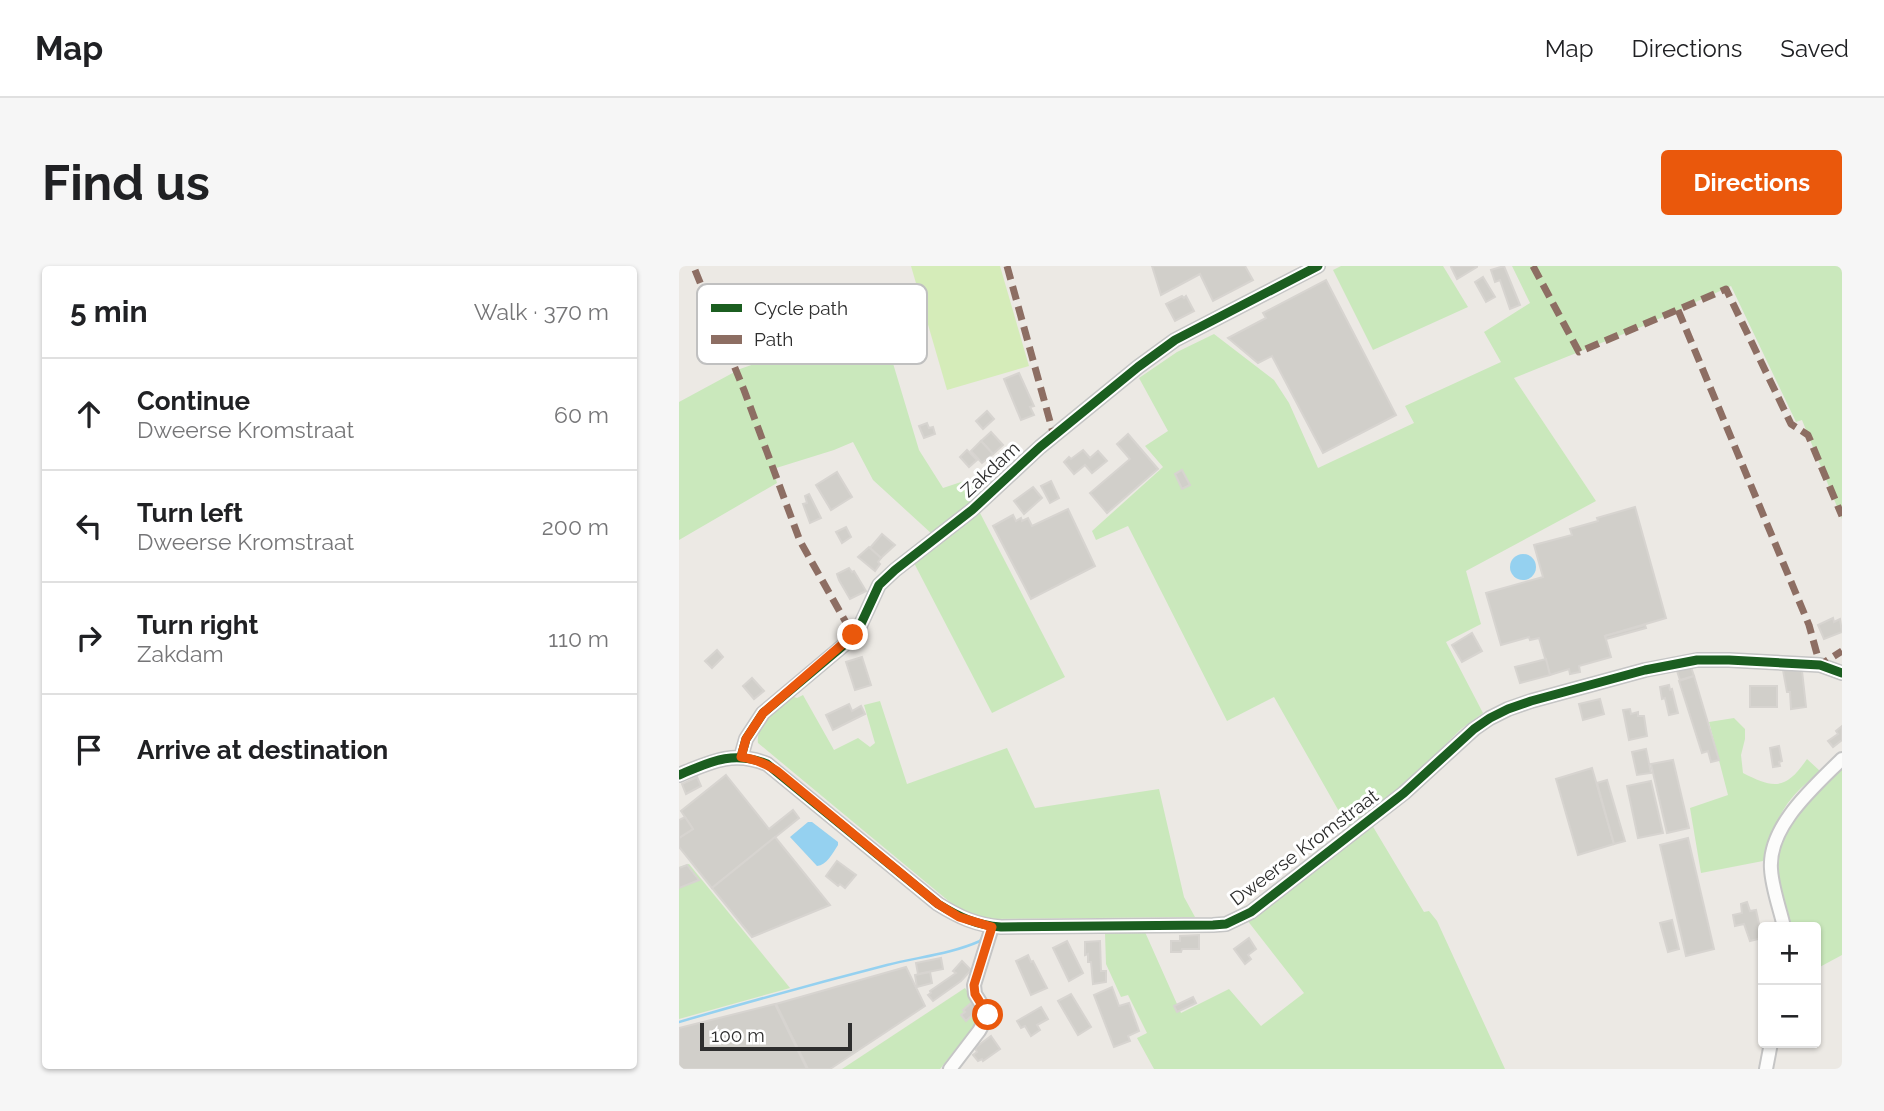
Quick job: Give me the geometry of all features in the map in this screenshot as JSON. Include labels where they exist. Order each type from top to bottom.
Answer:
[{"type":"street","name":"Zakdam","points":[[741,757],[746,739],[763,713],[851,639],[879,585],[903,563],[972,510],[1040,447],[1175,340],[1318,266]]},
{"type":"street","name":"Dweerse Kromstraat","points":[[741,757],[767,764],[777,771],[938,904],[959,917],[992,927],[1226,924],[1251,912],[1393,802],[1474,729],[1508,709],[1645,670],[1697,660],[1820,665],[1842,673]]},
{"type":"street","points":[[679,775],[726,758],[741,757]]},
{"type":"street","points":[[1783,922],[1771,870],[1774,848],[1792,811],[1842,759]]},
{"type":"street","points":[[950,1069],[988,1015],[975,994],[974,985],[992,927]]},
{"type":"street","points":[[1766,1069],[1770,1048]]},
{"type":"green space","points":[[911,266],[1000,266],[1029,366],[947,390],[927,321],[927,284],[916,284]]},
{"type":"green space","points":[[1341,266],[1443,266],[1468,307],[1373,350],[1333,270]]},
{"type":"green space","points":[[1512,266],[1842,266],[1842,519],[1802,420],[1796,422],[1731,286],[1641,327],[1514,378],[1596,501],[1466,571],[1481,624],[1446,642],[1483,713],[1461,729],[1413,777],[1349,829],[1274,697],[1227,721],[1128,526],[1096,540],[1092,531],[1163,467],[1145,446],[1168,431],[1139,378],[1177,352],[1214,334],[1274,380],[1289,403],[1318,468],[1414,423],[1405,406],[1501,362],[1484,332],[1530,303]]},
{"type":"green space","points":[[754,364],[893,364],[919,450],[943,488],[970,479],[981,493],[932,534],[873,480],[853,442],[773,469],[777,483],[679,540],[679,402]]},
{"type":"green space","points":[[980,513],[1065,677],[992,713],[914,563]]},
{"type":"green space","points":[[803,695],[834,750],[858,738],[870,747],[875,743],[864,705],[880,701],[907,784],[1007,748],[1035,808],[1159,789],[1184,897],[1195,917],[986,919],[957,908],[758,743],[760,730],[769,717],[791,696],[797,698]]},
{"type":"green space","points":[[1734,718],[1745,729],[1741,755],[1743,773],[1763,782],[1779,784],[1793,777],[1807,759],[1820,771],[1797,792],[1781,813],[1763,861],[1701,873],[1690,808],[1728,795],[1709,722]]},
{"type":"green space","points":[[1842,764],[1842,955],[1821,966],[1821,922],[1789,922],[1776,871],[1778,849],[1783,835],[1811,797]]},
{"type":"green space","points":[[1372,825],[1424,912],[1429,911],[1437,921],[1505,1069],[1154,1069],[1137,1038],[1147,1033],[1128,995],[1121,997],[1106,964],[1105,933],[1145,932],[1181,1013],[1229,989],[1261,1026],[1304,993],[1247,920]]},
{"type":"green space","points":[[689,864],[790,988],[679,1019],[679,867]]},
{"type":"green space","points":[[965,988],[981,1015],[940,1069],[842,1069]]},
{"type":"water","points":[[1523,554],[1532,558],[1536,567],[1532,576],[1523,580],[1514,576],[1510,567],[1514,558]]},
{"type":"water","points":[[808,822],[812,822],[838,842],[824,864],[817,866],[790,837]]},
{"type":"building","points":[[1152,266],[1245,266],[1253,280],[1213,301],[1200,274],[1161,295]]},
{"type":"building","points":[[1452,266],[1477,266],[1477,267],[1457,279]]},
{"type":"building","points":[[1504,266],[1520,305],[1510,309],[1500,280],[1495,282],[1491,270]]},
{"type":"building","points":[[1483,277],[1495,297],[1486,302],[1475,282]]},
{"type":"building","points":[[1326,280],[1396,415],[1323,453],[1272,356],[1258,363],[1228,338],[1266,318],[1263,313]]},
{"type":"building","points":[[1186,296],[1194,311],[1175,321],[1166,304]]},
{"type":"building","points":[[1019,373],[1034,406],[1030,407],[1034,415],[1021,420],[1004,379]]},
{"type":"building","points":[[987,411],[994,419],[983,429],[976,421]]},
{"type":"building","points":[[927,423],[929,428],[933,427],[935,434],[924,438],[919,426]]},
{"type":"building","points":[[991,432],[1003,445],[993,454],[981,441]]},
{"type":"building","points":[[1128,434],[1158,469],[1107,513],[1090,493],[1130,459],[1117,444]]},
{"type":"building","points":[[981,441],[993,454],[982,463],[971,451]]},
{"type":"building","points":[[967,450],[977,460],[969,467],[960,457]]},
{"type":"building","points":[[1083,450],[1090,458],[1098,451],[1107,461],[1092,473],[1085,465],[1074,474],[1064,462]]},
{"type":"building","points":[[1182,470],[1190,485],[1182,489],[1175,474]]},
{"type":"building","points":[[837,472],[852,497],[831,510],[816,485]]},
{"type":"building","points":[[1051,481],[1059,498],[1050,503],[1041,486]]},
{"type":"building","points":[[1033,487],[1042,498],[1024,514],[1014,501]]},
{"type":"building","points":[[809,494],[821,518],[810,523],[803,504],[807,503],[805,496]]},
{"type":"building","points":[[1635,507],[1666,618],[1605,636],[1611,657],[1579,666],[1580,672],[1570,674],[1569,669],[1550,675],[1539,638],[1530,640],[1529,637],[1501,645],[1486,593],[1543,577],[1534,545],[1572,535],[1570,529]]},
{"type":"building","points":[[1068,509],[1095,566],[1031,599],[993,526],[1013,515],[1016,521],[1028,518],[1032,526]]},
{"type":"building","points":[[846,527],[851,537],[842,543],[836,532]]},
{"type":"building","points":[[882,534],[895,545],[881,558],[870,548]]},
{"type":"building","points":[[869,547],[881,558],[875,571],[858,557]]},
{"type":"building","points":[[849,568],[854,571],[866,591],[850,599],[837,574]]},
{"type":"building","points":[[1833,618],[1834,622],[1840,619],[1842,632],[1824,639],[1818,625]]},
{"type":"building","points":[[1645,625],[1646,628],[1606,639],[1605,636]]},
{"type":"building","points":[[1472,633],[1482,651],[1462,662],[1452,645]]},
{"type":"building","points":[[717,650],[723,657],[712,668],[705,661]]},
{"type":"building","points":[[862,657],[871,685],[855,690],[846,662]]},
{"type":"building","points":[[1546,659],[1550,675],[1520,683],[1515,667]]},
{"type":"building","points":[[1691,667],[1694,676],[1680,680],[1677,671]]},
{"type":"building","points":[[1783,670],[1802,671],[1806,707],[1791,709],[1790,692],[1787,692]]},
{"type":"building","points":[[1694,676],[1719,760],[1711,762],[1708,751],[1702,753],[1679,681]]},
{"type":"building","points":[[752,678],[764,691],[754,699],[743,686]]},
{"type":"building","points":[[1669,685],[1678,713],[1669,715],[1660,687]]},
{"type":"building","points":[[1750,686],[1777,686],[1777,707],[1750,707]]},
{"type":"building","points":[[1600,699],[1604,714],[1583,720],[1579,704]]},
{"type":"building","points":[[849,704],[852,711],[861,706],[865,714],[833,730],[826,715]]},
{"type":"building","points":[[1630,709],[1631,714],[1638,712],[1638,716],[1644,716],[1647,736],[1629,740],[1623,710]]},
{"type":"building","points":[[1842,726],[1842,740],[1833,747],[1828,741],[1838,734],[1836,731]]},
{"type":"building","points":[[1779,746],[1782,761],[1779,762],[1780,766],[1773,767],[1770,748]]},
{"type":"building","points":[[1646,749],[1651,773],[1637,775],[1632,752]]},
{"type":"building","points":[[1673,760],[1689,828],[1667,833],[1651,764]]},
{"type":"building","points":[[1592,768],[1614,844],[1578,855],[1556,779]]},
{"type":"building","points":[[726,775],[769,829],[793,810],[799,818],[712,888],[679,847],[679,838],[693,829],[681,811]]},
{"type":"building","points":[[697,777],[701,786],[686,794],[682,784]]},
{"type":"building","points":[[1607,780],[1625,841],[1614,844],[1597,783]]},
{"type":"building","points":[[1651,781],[1663,833],[1638,838],[1627,786]]},
{"type":"building","points":[[685,817],[693,829],[679,838],[679,820]]},
{"type":"building","points":[[775,837],[830,905],[752,937],[712,888]]},
{"type":"building","points":[[1688,838],[1714,949],[1686,956],[1660,845]]},
{"type":"building","points":[[837,861],[856,875],[845,888],[826,876]]},
{"type":"building","points":[[687,865],[699,880],[679,888],[679,868]]},
{"type":"building","points":[[1747,902],[1750,911],[1756,910],[1758,939],[1750,941],[1744,924],[1735,926],[1733,915],[1742,913],[1741,904]]},
{"type":"building","points":[[1672,920],[1679,949],[1668,952],[1660,923]]},
{"type":"building","points":[[1199,935],[1199,949],[1171,952],[1171,941],[1180,941],[1180,936]]},
{"type":"building","points":[[1249,938],[1256,949],[1248,955],[1251,959],[1245,964],[1234,949]]},
{"type":"building","points":[[1067,941],[1083,973],[1069,981],[1053,948]]},
{"type":"building","points":[[1100,941],[1101,971],[1106,971],[1106,982],[1093,984],[1091,962],[1088,962],[1088,954],[1085,955],[1085,942]]},
{"type":"building","points":[[1028,955],[1047,988],[1031,995],[1016,961]]},
{"type":"building","points":[[941,958],[943,969],[918,974],[916,963]]},
{"type":"building","points":[[962,961],[971,970],[961,981],[933,1001],[928,995],[930,991],[956,973],[953,971]]},
{"type":"building","points":[[906,967],[925,1006],[830,1069],[808,1069],[776,1004]]},
{"type":"building","points":[[930,972],[932,983],[917,987],[915,975]]},
{"type":"building","points":[[1112,987],[1119,1006],[1129,1003],[1139,1031],[1128,1036],[1130,1041],[1114,1047],[1094,995]]},
{"type":"building","points":[[1071,994],[1091,1027],[1078,1035],[1058,1001]]},
{"type":"building","points":[[1193,997],[1196,1003],[1177,1012],[1174,1006]]},
{"type":"building","points":[[972,1002],[976,1002],[979,1009],[966,1021],[961,1015]]},
{"type":"building","points":[[775,1004],[807,1069],[679,1069],[679,1028]]},
{"type":"building","points":[[1041,1007],[1048,1019],[1037,1025],[1040,1030],[1031,1036],[1025,1026],[1021,1028],[1017,1021]]},
{"type":"building","points":[[991,1036],[1000,1049],[983,1061],[978,1061],[973,1055],[977,1052],[975,1048]]},
{"type":"waterway","points":[[679,1022],[899,962],[958,949],[980,941],[983,936]]},
{"type":"marked path","points":[[1007,266],[1054,436]]},
{"type":"marked path","points":[[1533,266],[1579,352],[1726,289],[1791,424],[1808,435],[1842,516]]},
{"type":"marked path","points":[[695,270],[701,284]]},
{"type":"marked path","points":[[1678,310],[1809,625],[1820,665],[1842,651]]},
{"type":"marked path","points":[[733,364],[800,541],[853,635]]},
{"type":"cycle path","points":[[741,757],[746,739],[763,713],[851,639],[879,585],[895,570],[972,510],[1040,447],[1175,340],[1318,266]]},
{"type":"cycle path","points":[[679,775],[722,759],[743,758],[767,764],[938,904],[976,922],[1001,927],[1226,924],[1251,912],[1404,793],[1474,729],[1508,709],[1645,670],[1697,660],[1820,665],[1842,673]]},
{"type":"route","points":[[853,635],[763,713],[746,739],[741,757],[767,764],[777,771],[938,904],[959,917],[992,927],[974,985],[975,994],[988,1015]]}]
